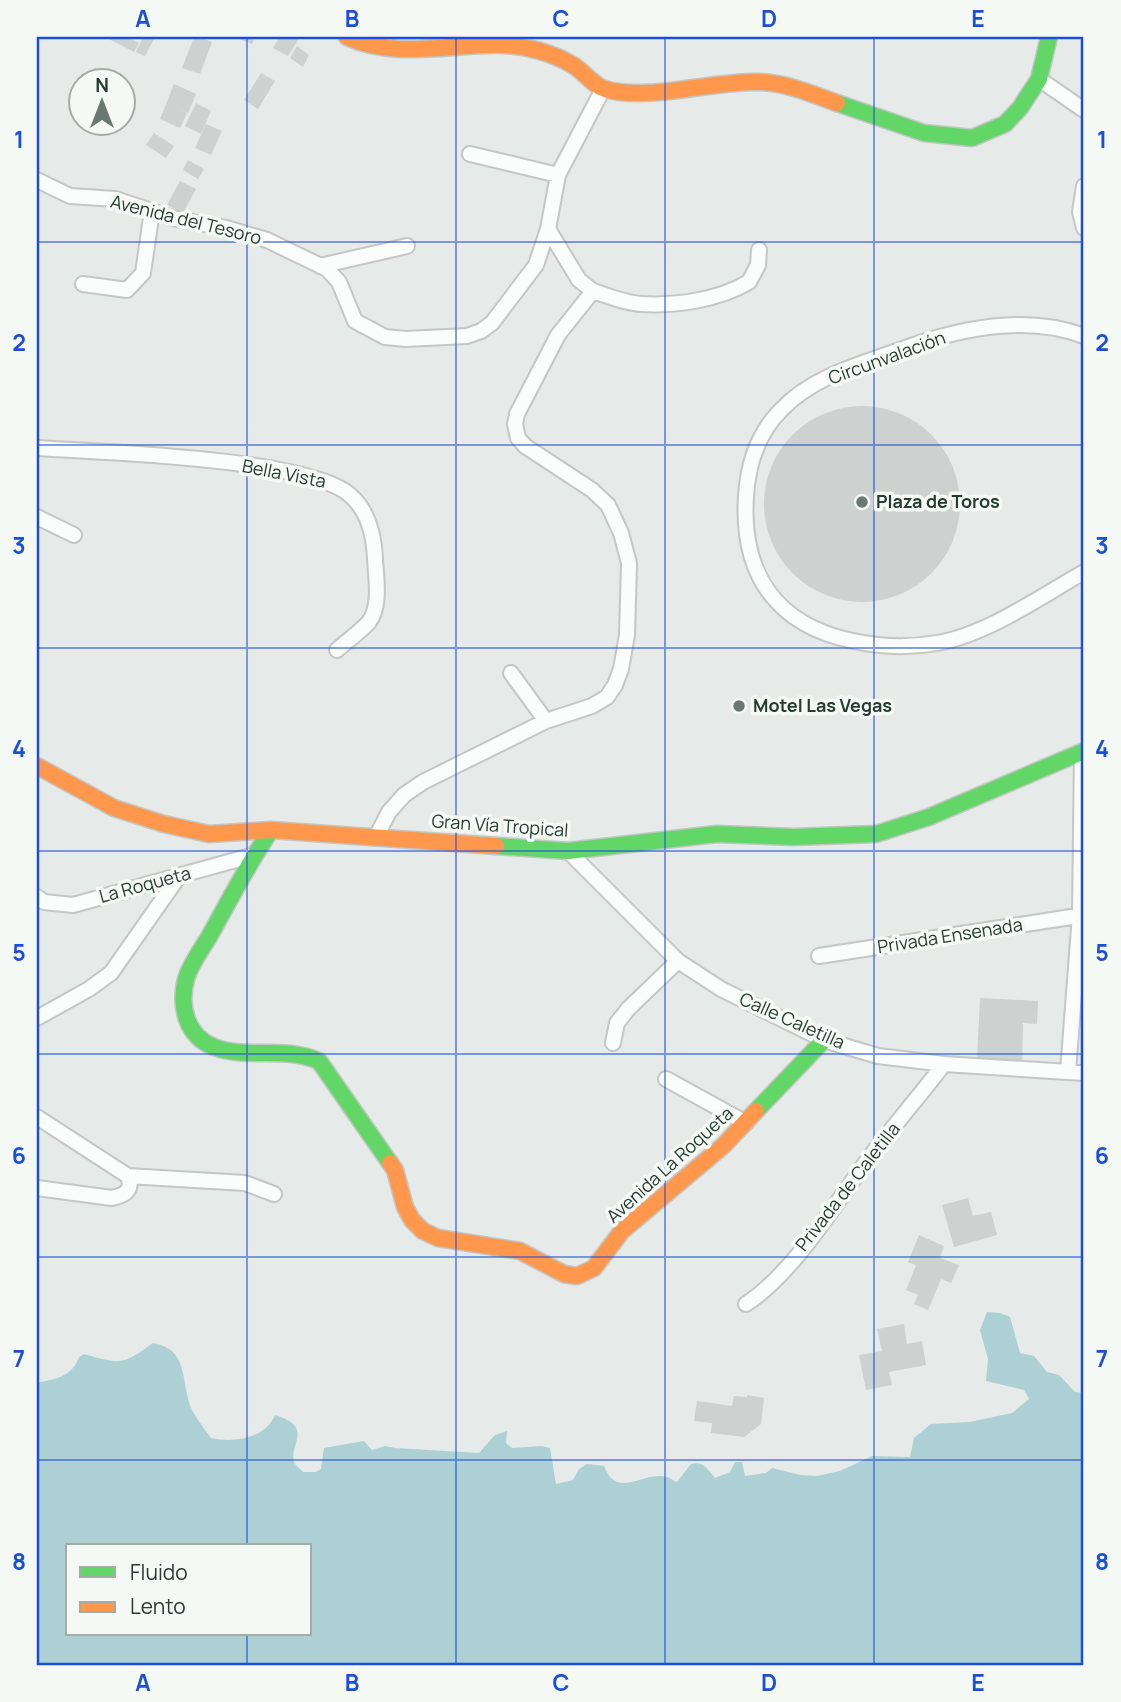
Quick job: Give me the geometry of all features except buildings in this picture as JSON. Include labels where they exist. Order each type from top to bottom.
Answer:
[{"type":"street","points":[[347,37],[360,43],[396,49],[505,46],[532,48],[572,64],[603,89],[631,93],[760,82],[801,90],[923,133],[972,138],[1005,124],[1020,108],[1039,79],[1049,37]]},
{"type":"street","points":[[1039,79],[1084,110]]},
{"type":"street","name":"Avenida del Tesoro","points":[[37,180],[70,196],[115,200],[192,223],[226,228],[267,240],[327,269],[339,282],[355,321],[385,337],[406,339],[467,336],[481,331],[502,313],[536,265],[548,229],[558,175],[603,89]]},
{"type":"street","points":[[470,154],[558,175]]},
{"type":"street","points":[[1084,186],[1080,212],[1084,228]]},
{"type":"street","points":[[83,284],[127,290],[143,273],[152,211]]},
{"type":"street","points":[[548,229],[579,280],[593,291],[639,304],[678,303],[709,298],[750,282],[758,265],[759,250]]},
{"type":"street","points":[[320,266],[407,246]]},
{"type":"street","points":[[376,837],[389,812],[404,796],[424,782],[546,721],[592,706],[607,697],[615,685],[621,669],[627,635],[629,563],[621,533],[608,505],[592,490],[525,446],[518,438],[515,424],[517,414],[558,335],[593,291]]},
{"type":"street","name":"Circunvalación","points":[[1084,336],[1068,330],[1034,326],[983,328],[939,337],[833,374],[782,408],[766,428],[753,453],[745,506],[752,559],[762,584],[780,607],[805,625],[832,637],[898,647],[937,643],[973,634],[1084,572]]},
{"type":"street","name":"Bella Vista","points":[[37,448],[237,464],[312,476],[335,484],[352,496],[365,514],[372,532],[376,601],[370,620],[337,650]]},
{"type":"street","points":[[37,516],[74,535]]},
{"type":"street","points":[[511,673],[546,721]]},
{"type":"street","points":[[1068,1072],[1082,915],[1083,752]]},
{"type":"street","name":"Gran Vía Tropical","points":[[37,766],[114,808],[164,824],[209,834],[271,830],[568,851],[717,834],[793,837],[876,834],[929,817],[1083,752]]},
{"type":"street","name":"Avenida La Roqueta","points":[[271,830],[254,855],[187,976],[183,998],[184,1016],[191,1030],[205,1042],[222,1050],[294,1051],[319,1061],[396,1170],[405,1207],[412,1220],[423,1231],[438,1238],[520,1251],[564,1274],[577,1276],[588,1272],[602,1260],[622,1231],[723,1146],[824,1040]]},
{"type":"street","name":"Calle Caletilla","points":[[568,851],[678,961],[721,989],[824,1040],[878,1056],[944,1064],[1084,1073]]},
{"type":"street","name":"La Roqueta","points":[[37,897],[44,902],[73,905],[254,855]]},
{"type":"street","points":[[37,1018],[89,989],[111,973],[179,876]]},
{"type":"street","name":"Privada Ensenada","points":[[819,956],[1082,915]]},
{"type":"street","points":[[613,1043],[617,1023],[628,1009],[678,961]]},
{"type":"street","name":"Privada de Caletilla","points":[[746,1304],[763,1293],[808,1241],[944,1064]]},
{"type":"street","points":[[666,1079],[746,1123]]},
{"type":"street","points":[[37,1117],[128,1176],[245,1183],[274,1194]]},
{"type":"street","points":[[37,1188],[113,1198],[123,1196],[129,1190],[131,1184],[128,1176]]},
{"type":"water","points":[[987,1312],[1000,1313],[1010,1317],[1020,1353],[1034,1356],[1047,1372],[1059,1375],[1075,1392],[1084,1393],[1084,1665],[37,1665],[37,1383],[67,1373],[84,1354],[120,1361],[134,1356],[153,1343],[164,1346],[178,1358],[190,1405],[211,1438],[229,1440],[248,1437],[264,1429],[275,1415],[295,1426],[297,1438],[293,1457],[295,1464],[303,1472],[316,1472],[321,1469],[324,1448],[364,1441],[372,1450],[385,1446],[479,1453],[495,1435],[507,1431],[506,1443],[512,1448],[550,1448],[556,1484],[573,1480],[579,1469],[587,1464],[604,1466],[616,1482],[632,1482],[658,1476],[677,1482],[691,1464],[695,1463],[705,1466],[715,1478],[730,1472],[735,1462],[742,1462],[745,1476],[766,1473],[772,1468],[817,1476],[840,1471],[872,1456],[910,1457],[914,1438],[931,1424],[970,1422],[1012,1413],[1029,1399],[1024,1390],[986,1381],[988,1359],[980,1330]]},
{"type":"traffic: fast","points":[[837,103],[924,133],[972,138],[1005,124],[1020,108],[1039,79],[1049,37]]},
{"type":"traffic: fast","points":[[496,846],[568,851],[717,834],[793,837],[876,834],[929,817],[1084,751]]},
{"type":"traffic: fast","points":[[271,830],[190,968],[183,999],[187,1019],[197,1036],[214,1047],[227,1051],[291,1054],[319,1061],[390,1163]]},
{"type":"traffic: fast","points":[[756,1111],[824,1040]]},
{"type":"traffic: slow","points":[[347,37],[386,48],[505,45],[531,49],[571,64],[605,89],[622,92],[661,92],[760,82],[789,87],[837,103]]},
{"type":"traffic: slow","points":[[37,766],[114,808],[164,824],[209,834],[271,830],[496,846]]},
{"type":"traffic: slow","points":[[390,1163],[395,1170],[405,1207],[412,1220],[423,1231],[438,1238],[520,1251],[564,1274],[577,1276],[594,1268],[622,1231],[723,1146],[756,1111]]},
{"type":"place","name":"Plaza de Toros","points":[[862,502]]},
{"type":"place","name":"Motel Las Vegas","points":[[739,706]]}]
